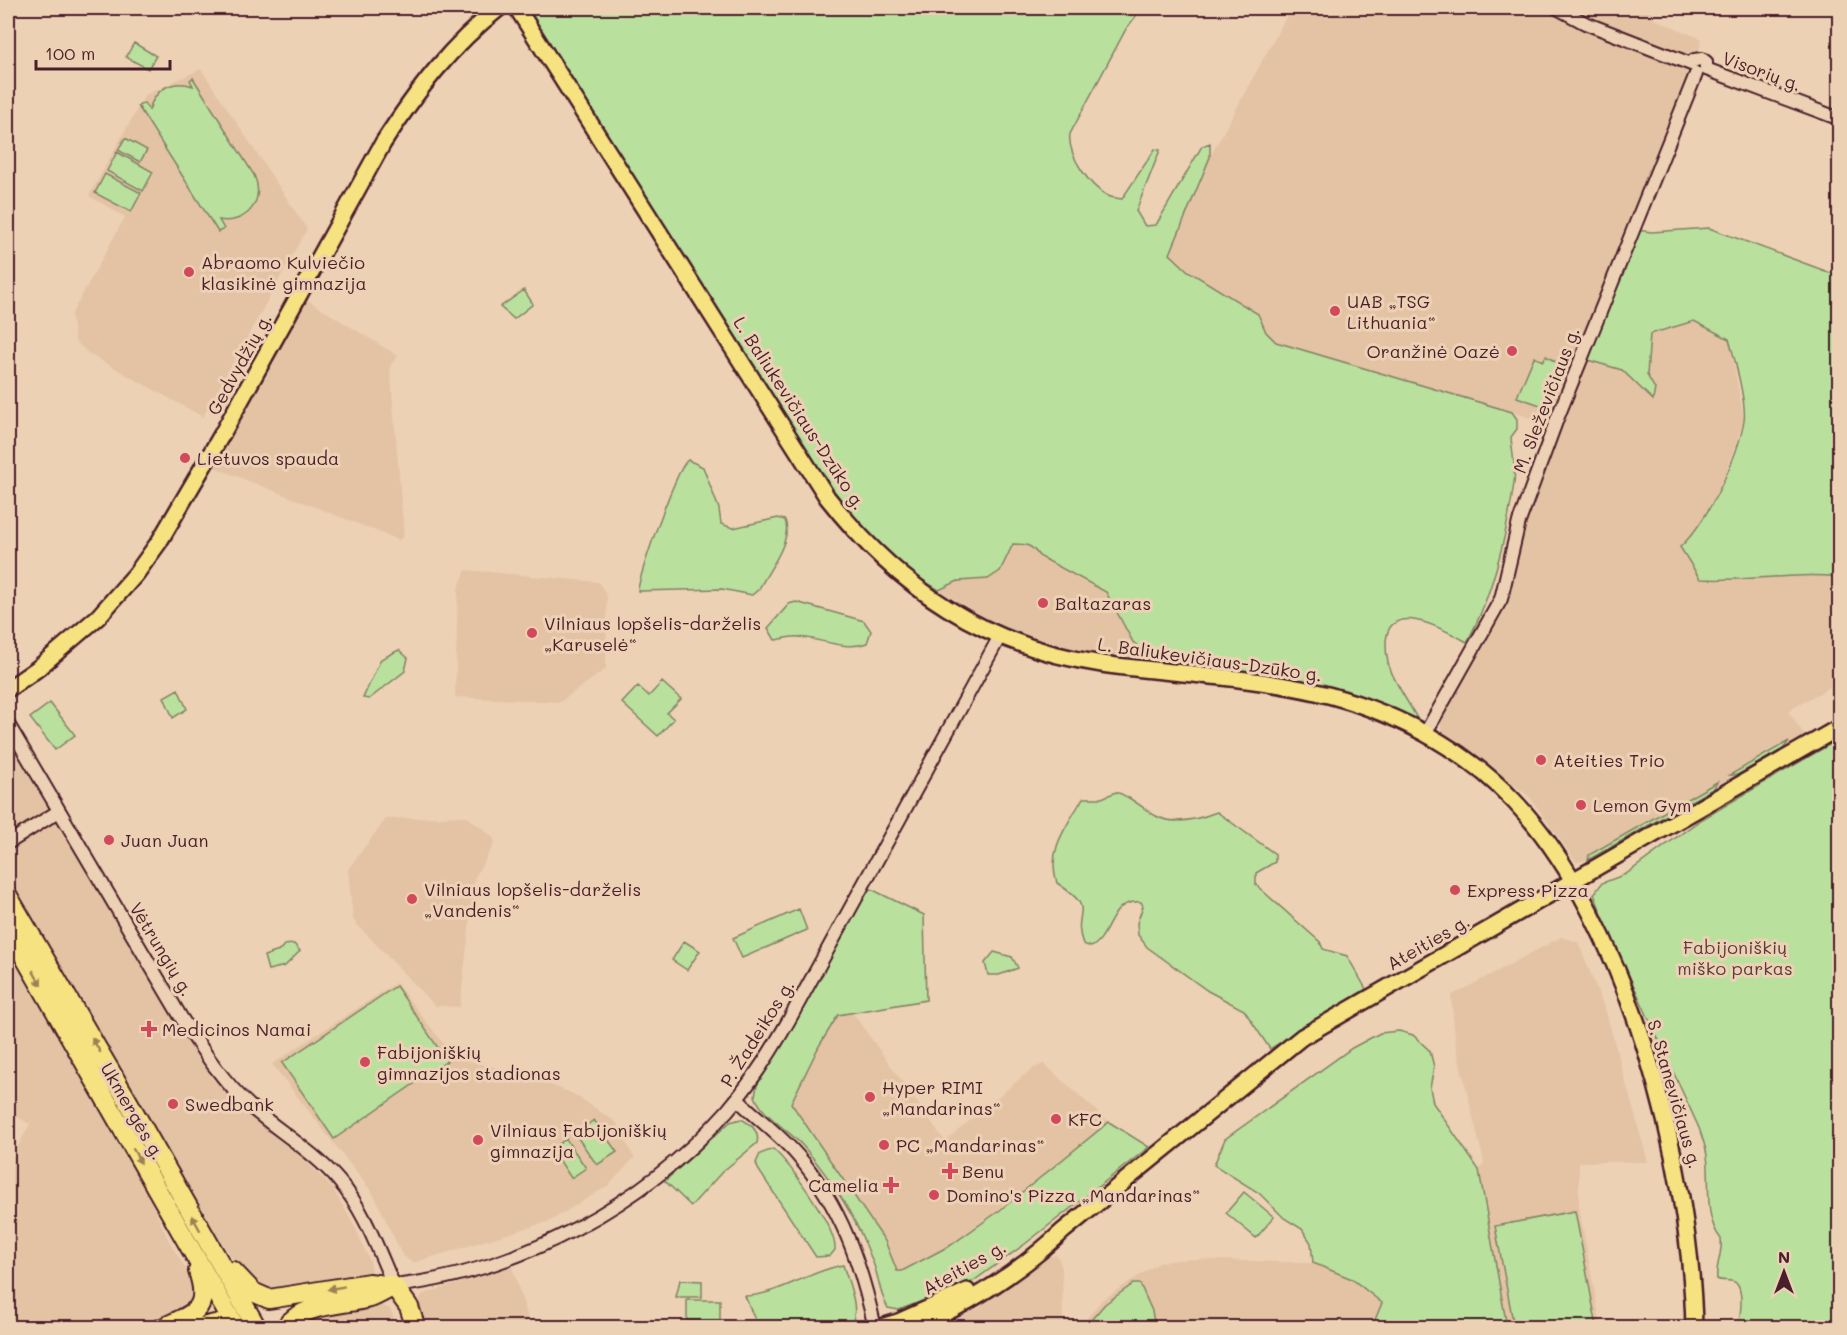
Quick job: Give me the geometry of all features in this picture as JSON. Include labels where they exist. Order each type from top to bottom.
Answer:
[{"type":"highway","name":"Ukmergės g.","points":[[8,896],[119,1086],[200,1247],[236,1328]]},
{"type":"highway","name":"Ukmergės g.","points":[[8,928],[200,1247],[256,1328]]},
{"type":"highway","points":[[200,1247],[253,1292],[269,1299],[369,1282],[394,1286],[409,1307],[416,1328]]},
{"type":"highway","points":[[162,1328],[192,1314],[202,1304],[200,1247]]},
{"type":"highway","points":[[285,1328],[291,1320],[308,1311],[373,1296],[394,1286]]},
{"type":"highway","points":[[394,1286],[405,1328]]},
{"type":"highway","points":[[199,1328],[215,1324],[230,1328]]},
{"type":"main road","name":"Gedvydžių g.","points":[[8,689],[73,640],[116,598],[136,574],[190,491],[383,143],[419,90],[450,53],[499,8]]},
{"type":"main road","name":"L. Baliukevičiaus-Dzūko g.","points":[[517,8],[833,504],[862,540],[901,576],[940,605],[1000,636],[1042,651],[1100,664],[1315,692],[1367,707],[1425,734],[1462,758],[1505,791],[1533,822],[1576,882]]},
{"type":"main road","name":"Ateities g.","points":[[914,1328],[988,1291],[1028,1263],[1063,1231],[1302,1038],[1576,882],[1839,728]]},
{"type":"main road","name":"S. Stanevičiaus g.","points":[[1576,882],[1627,998],[1668,1131],[1685,1209],[1694,1328]]},
{"type":"main road","name":"Ateities g.","points":[[876,1328],[898,1322],[966,1292],[1063,1231]]},
{"type":"street","name":"Visorių g.","points":[[1557,8],[1585,23],[1698,69],[1839,119]]},
{"type":"street","name":"M. Sleževičiaus g.","points":[[1425,734],[1501,599],[1519,522],[1553,430],[1647,190],[1698,69]]},
{"type":"street","name":"P. Žadeikos g.","points":[[394,1286],[476,1269],[543,1243],[596,1217],[672,1162],[737,1099],[771,1051],[800,1001],[1000,636]]},
{"type":"street","name":"Vėtrungių g.","points":[[8,724],[213,1066],[252,1107],[321,1162],[340,1182],[366,1222],[394,1286]]},
{"type":"street","points":[[8,843],[59,811]]},
{"type":"street","points":[[737,1099],[799,1157],[836,1211],[856,1254],[876,1328]]},
{"type":"shaded area","points":[[1291,8],[1550,8],[1574,25],[1686,68],[1688,79],[1548,423],[1276,342],[1266,332],[1258,314],[1188,271],[1170,254],[1210,157]]},
{"type":"shaded area","points":[[1567,8],[1641,8],[1650,11],[1654,19],[1702,39],[1699,50],[1685,53],[1579,15]]},
{"type":"shaded area","name":"Abraomo Kulviečio klasikinė gimnazija","points":[[201,69],[307,229],[203,417],[89,354],[75,341],[71,315],[125,217],[89,196],[145,95]]},
{"type":"shaded area","points":[[304,298],[398,356],[390,366],[404,536],[399,540],[211,466],[267,376],[277,348]]},
{"type":"shaded area","points":[[1694,321],[1729,339],[1744,419],[1723,482],[1695,531],[1680,548],[1700,579],[1721,581],[1812,574],[1839,577],[1839,682],[1788,711],[1806,737],[1588,860],[1576,862],[1529,796],[1445,736],[1441,729],[1441,716],[1504,609],[1524,524],[1584,359],[1622,370],[1652,399],[1654,389],[1647,375],[1650,334]]},
{"type":"shaded area","points":[[1013,544],[1033,546],[1039,556],[1106,592],[1133,642],[1150,656],[1150,663],[1089,654],[1033,640],[992,623],[939,590],[958,581],[977,581],[1000,571]]},
{"type":"shaded area","name":"Vilniaus lopšelis-darželis „Karuselė“","points":[[466,570],[599,582],[607,597],[606,669],[560,702],[455,697],[458,589]]},
{"type":"shaded area","points":[[8,735],[178,1025],[212,1078],[258,1123],[301,1155],[334,1190],[356,1229],[371,1264],[370,1274],[277,1294],[245,1278],[175,1170],[8,884]]},
{"type":"shaded area","name":"Vilniaus lopšelis-darželis „Vandenis“","points":[[466,816],[493,837],[495,843],[475,877],[460,1007],[435,1006],[353,920],[348,869],[386,819]]},
{"type":"shaded area","points":[[1561,937],[1578,942],[1606,1012],[1648,1162],[1579,1162],[1579,1207],[1601,1327],[1507,1327],[1483,1200],[1479,1170],[1484,1163],[1456,1046],[1451,996]]},
{"type":"shaded area","points":[[8,952],[144,1186],[170,1243],[196,1285],[198,1291],[188,1310],[151,1327],[8,1327],[8,1165],[30,1124],[8,1112]]},
{"type":"shaded area","name":"Vilniaus Fabijoniškių gimnazija","points":[[396,983],[454,1057],[521,1074],[572,1093],[616,1122],[634,1158],[609,1185],[550,1221],[413,1263],[402,1255],[374,1195],[272,1064]]},
{"type":"shaded area","points":[[852,1012],[945,1141],[1033,1068],[1044,1064],[1109,1122],[998,1211],[951,1245],[902,1271],[897,1271],[885,1241],[791,1103],[819,1046],[838,1015]]},
{"type":"shaded area","points":[[1057,1255],[1062,1268],[1063,1327],[939,1328],[979,1308],[996,1292],[1049,1257]]},
{"type":"shaded area","points":[[1188,1259],[1313,1263],[1352,1279],[1382,1304],[1372,1327],[1079,1328],[1102,1300],[1160,1262]]},
{"type":"shaded area","points":[[512,1267],[531,1327],[422,1327],[416,1304],[423,1294]]},
{"type":"shaded area","points":[[378,1304],[390,1309],[397,1327],[296,1328],[314,1317]]},
{"type":"green space","points":[[528,8],[555,8],[559,12],[571,8],[1142,8],[1126,29],[1070,134],[1072,151],[1087,178],[1101,192],[1113,198],[1122,199],[1155,149],[1160,150],[1136,211],[1145,226],[1156,225],[1202,146],[1210,143],[1210,157],[1170,254],[1188,271],[1258,314],[1266,332],[1276,342],[1512,412],[1517,419],[1517,429],[1511,437],[1514,483],[1503,544],[1484,605],[1467,642],[1424,622],[1398,621],[1390,628],[1386,641],[1388,663],[1397,684],[1418,720],[1365,698],[1319,685],[1150,663],[1150,656],[1133,642],[1106,592],[1039,556],[1028,546],[1013,544],[1000,571],[988,579],[958,581],[939,590],[904,567],[860,524],[821,474]]},
{"type":"green space","points":[[134,43],[156,56],[148,69],[126,57]]},
{"type":"green space","points":[[193,78],[254,175],[257,185],[255,202],[251,209],[238,219],[219,220],[224,229],[218,232],[138,106],[144,103],[149,110],[155,96],[160,91],[171,85],[193,86],[190,80]]},
{"type":"green space","points":[[125,138],[147,150],[140,162],[118,150]]},
{"type":"green space","points":[[117,152],[153,172],[143,191],[107,171]]},
{"type":"green space","points":[[105,174],[141,193],[131,212],[95,193]]},
{"type":"green space","points":[[1709,228],[1839,276],[1839,577],[1700,579],[1680,547],[1711,506],[1741,436],[1744,403],[1729,339],[1694,321],[1650,334],[1647,375],[1655,389],[1653,400],[1622,370],[1584,359],[1635,230],[1652,232]]},
{"type":"green space","points":[[524,290],[533,304],[514,319],[500,307]]},
{"type":"green space","points":[[1546,356],[1559,364],[1561,368],[1546,407],[1517,397],[1534,357],[1543,361]]},
{"type":"green space","points":[[688,460],[703,467],[719,509],[721,524],[733,528],[778,518],[785,520],[787,528],[783,546],[759,589],[752,595],[722,589],[638,591],[644,565],[659,522],[676,480]]},
{"type":"green space","points":[[796,602],[864,621],[871,631],[867,643],[851,646],[796,637],[775,640],[768,628],[789,604]]},
{"type":"green space","points":[[399,650],[408,658],[405,671],[369,699],[363,698],[381,659]]},
{"type":"green space","points":[[662,682],[681,699],[667,713],[674,719],[658,736],[622,703],[638,686],[649,696]]},
{"type":"green space","points":[[178,689],[187,709],[173,718],[164,697]]},
{"type":"green space","points":[[50,703],[75,735],[55,750],[30,718]]},
{"type":"green space","name":"Fabijoniškių miško parkas","points":[[1839,739],[1839,1327],[1738,1327],[1741,1305],[1739,1287],[1734,1282],[1717,1279],[1721,1239],[1715,1230],[1710,1210],[1707,1156],[1703,1138],[1609,932],[1594,894],[1602,883],[1626,874],[1699,821]]},
{"type":"green space","points":[[1789,741],[1783,749],[1737,775],[1730,775]]},
{"type":"green space","points":[[1717,782],[1714,788],[1588,860],[1589,855]]},
{"type":"green space","points":[[1116,792],[1156,816],[1171,821],[1195,819],[1217,812],[1275,854],[1275,862],[1256,873],[1256,885],[1320,942],[1323,949],[1347,956],[1366,989],[1270,1049],[1244,1010],[1208,991],[1147,947],[1138,935],[1137,923],[1143,906],[1141,902],[1122,906],[1098,942],[1091,947],[1083,944],[1080,933],[1081,906],[1070,892],[1057,883],[1054,871],[1056,849],[1065,828],[1083,798],[1102,798]]},
{"type":"green space","points":[[869,888],[924,915],[926,1000],[838,1015],[819,1046],[791,1103],[885,1241],[897,1271],[902,1271],[951,1245],[999,1211],[1109,1122],[1149,1147],[1025,1244],[972,1282],[899,1310],[888,1308],[866,1244],[834,1186],[803,1146],[763,1110],[755,1096],[757,1085],[782,1045]]},
{"type":"green space","points":[[799,909],[807,930],[742,958],[733,938]]},
{"type":"green space","points":[[684,941],[700,951],[687,970],[672,960]]},
{"type":"green space","points":[[294,944],[300,951],[285,966],[268,970],[264,956],[279,951],[284,945]]},
{"type":"green space","points":[[994,952],[1012,957],[1018,968],[999,975],[988,975],[985,963]]},
{"type":"green space","name":"Fabijoniškių gimnazijos stadionas","points":[[396,986],[447,1061],[334,1139],[282,1063]]},
{"type":"green space","points":[[1399,1031],[1413,1035],[1430,1051],[1434,1067],[1430,1088],[1433,1103],[1479,1170],[1507,1327],[1372,1327],[1382,1303],[1352,1279],[1313,1263],[1311,1243],[1302,1229],[1284,1218],[1259,1193],[1214,1165],[1225,1139],[1352,1048],[1380,1033]]},
{"type":"green space","points":[[741,1119],[754,1128],[757,1143],[722,1172],[691,1206],[665,1181],[730,1122]]},
{"type":"green space","points":[[594,1120],[617,1152],[597,1165],[575,1134]]},
{"type":"green space","points":[[566,1139],[586,1168],[571,1178],[552,1149]]},
{"type":"green space","points":[[773,1149],[801,1182],[829,1227],[835,1250],[830,1256],[816,1257],[758,1169],[756,1163],[760,1154]]},
{"type":"green space","points":[[1244,1192],[1274,1217],[1256,1238],[1226,1213]]},
{"type":"green space","points":[[1575,1211],[1597,1327],[1514,1327],[1495,1226]]},
{"type":"green space","points":[[843,1265],[855,1307],[852,1323],[847,1328],[758,1327],[745,1296],[770,1292],[818,1272]]},
{"type":"green space","points":[[680,1280],[702,1281],[702,1297],[676,1297]]},
{"type":"green space","points":[[1133,1284],[1140,1284],[1152,1311],[1155,1327],[1085,1327],[1105,1304]]},
{"type":"green space","points":[[687,1300],[720,1300],[720,1320],[687,1320]]},
{"type":"place","name":"Abraomo Kulviečio klasikinė gimnazija","points":[[189,272]]},
{"type":"place","name":"UAB „TSG Lithuania“","points":[[1335,311]]},
{"type":"place","name":"Oranžinė Oazė","points":[[1512,351]]},
{"type":"place","name":"Lietuvos spauda","points":[[185,458]]},
{"type":"place","name":"Baltazaras","points":[[1043,603]]},
{"type":"place","name":"Vilniaus lopšelis-darželis „Karuselė“","points":[[532,633]]},
{"type":"place","name":"Ateities Trio","points":[[1541,760]]},
{"type":"place","name":"Lemon Gym","points":[[1581,805]]},
{"type":"place","name":"Juan Juan","points":[[109,840]]},
{"type":"place","name":"Express Pizza","points":[[1455,890]]},
{"type":"place","name":"Vilniaus lopšelis-darželis „Vandenis“","points":[[412,899]]},
{"type":"place","name":"Medicinos Namai","points":[[149,1029]]},
{"type":"place","name":"Fabijoniškių gimnazijos stadionas","points":[[365,1062]]},
{"type":"place","name":"Hyper RIMI „Mandarinas“","points":[[870,1097]]},
{"type":"place","name":"Swedbank","points":[[173,1104]]},
{"type":"place","name":"KFC","points":[[1056,1119]]},
{"type":"place","name":"Vilniaus Fabijoniškių gimnazija","points":[[478,1140]]},
{"type":"place","name":"PC „Mandarinas“","points":[[884,1145]]},
{"type":"place","name":"Benu","points":[[950,1171]]},
{"type":"place","name":"Camelia","points":[[891,1185]]},
{"type":"place","name":"Domino's Pizza „Mandarinas“","points":[[934,1195]]}]
